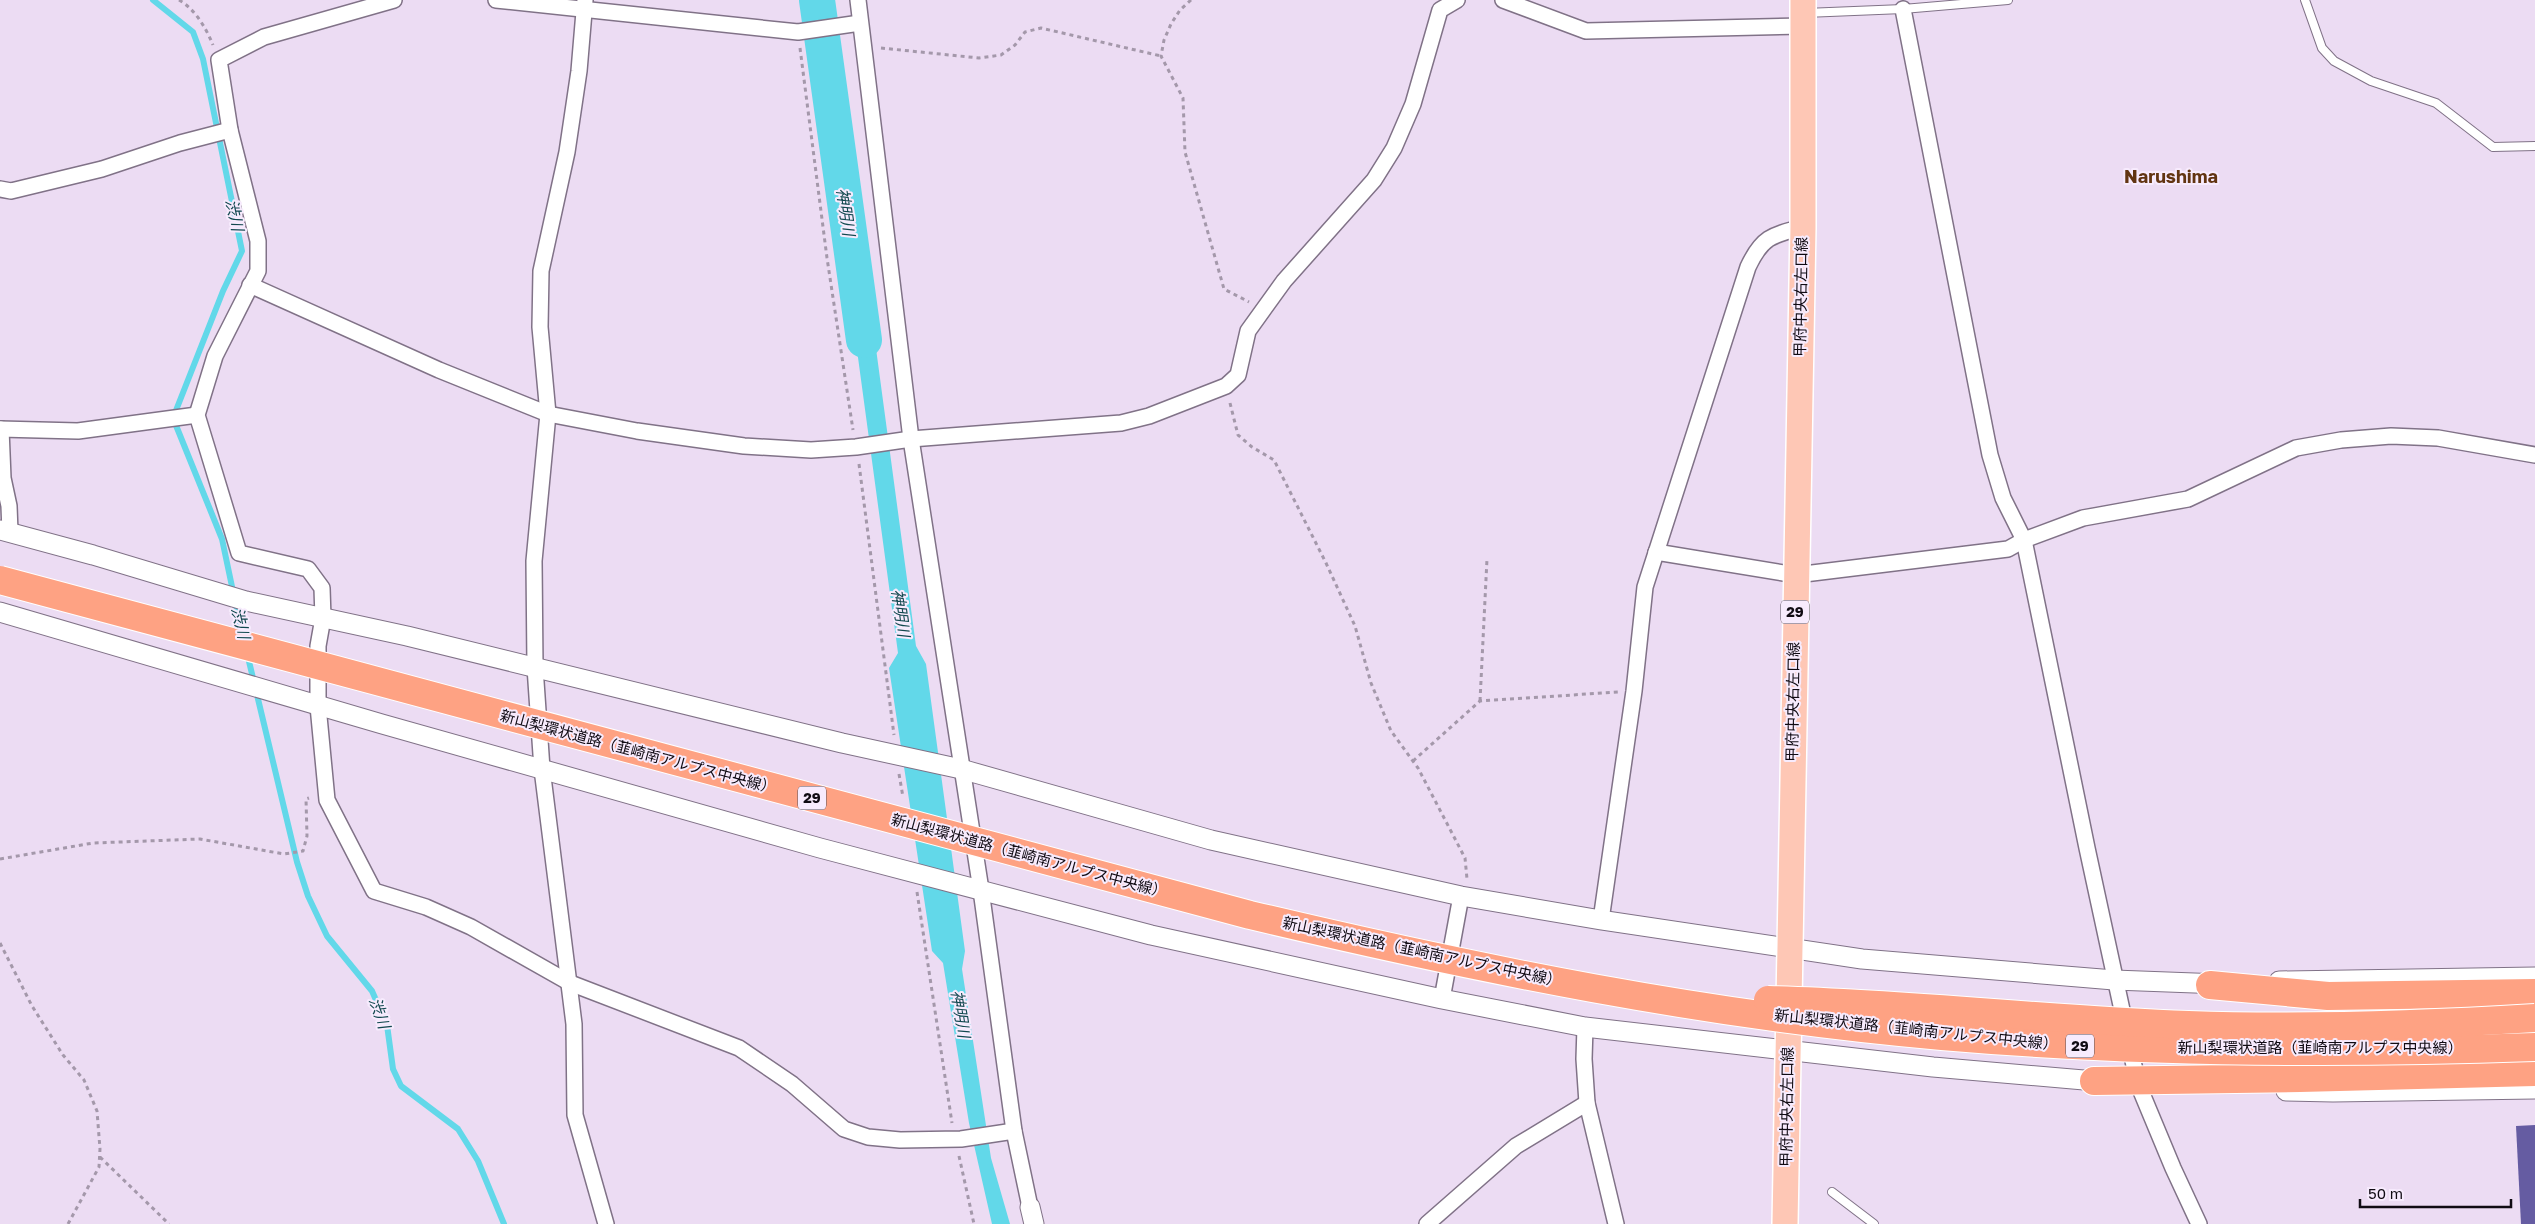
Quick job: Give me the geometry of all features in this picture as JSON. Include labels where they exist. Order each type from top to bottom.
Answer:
[{"type":"highway","name":"新山梨環状道路（韮崎南アルプス中央線）","points":[[0,580],[1250,915],[1383,946],[1629,994],[1780,1018],[1940,1036],[2075,1045],[2352,1052],[2535,1047]]},
{"type":"highway","points":[[2210,985],[2328,996],[2535,993]]},
{"type":"highway","name":"新山梨環状道路（韮崎南アルプス中央線）","points":[[1629,994],[1853,1002],[2072,1019],[2187,1025],[2259,1026],[2535,1018]]},
{"type":"highway","points":[[2094,1081],[2138,1082],[2535,1072]]},
{"type":"main road","name":"甲府中央右左口線","points":[[1785,1224],[1789,1050],[1788,947],[1803,227],[1803,13]]},
{"type":"street","points":[[394,0],[264,37],[219,60],[230,130],[258,241],[258,271],[215,356],[197,415],[239,553],[308,569],[322,588],[323,618],[318,646],[318,706],[327,800],[374,890],[426,907],[471,927],[570,983],[739,1048],[792,1084],[844,1129],[868,1136],[900,1140],[958,1139],[1008,1132]]},
{"type":"street","points":[[496,0],[584,5],[800,31],[853,24]]},
{"type":"street","points":[[858,0],[853,24],[863,46],[907,440],[952,767],[981,890],[1008,1132],[1032,1215]]},
{"type":"street","points":[[250,285],[439,370],[548,414],[637,431],[744,446],[811,450],[907,440],[1121,423],[1148,416],[1226,386],[1238,375],[1248,331],[1262,310],[1284,281],[1374,180],[1394,148],[1413,104],[1440,10],[1457,0]]},
{"type":"street","points":[[1503,0],[1586,31],[1803,13]]},
{"type":"street","points":[[584,5],[579,71],[567,152],[541,271],[540,327],[548,414],[534,560],[535,667],[542,769],[574,1024],[575,1115],[606,1224]]},
{"type":"street","points":[[1903,9],[1990,455],[2003,498],[2024,540],[2114,980],[2138,1082],[2173,1168],[2199,1224]]},
{"type":"street","points":[[0,189],[10,191],[102,169],[180,143],[230,130]]},
{"type":"street","points":[[1601,920],[1634,690],[1645,587],[1748,267],[1757,248],[1775,234],[1803,227]]},
{"type":"street","points":[[197,415],[78,431],[0,429],[3,478],[9,506],[5,531],[246,601],[535,667],[952,767],[1211,840],[1461,896],[1601,920],[1862,959],[2114,980],[2210,985],[2315,979],[2535,977]]},
{"type":"street","points":[[1656,552],[1796,575],[2008,549],[2024,540],[2083,518],[2188,499],[2296,448],[2341,440],[2391,436],[2438,438],[2535,455]]},
{"type":"street","points":[[0,612],[318,706],[542,769],[920,874],[1151,935],[1442,999],[1585,1027],[1933,1067],[2094,1081]]},
{"type":"street","points":[[1442,999],[1461,896]]},
{"type":"street","points":[[1585,1027],[1586,1102],[1616,1224]]},
{"type":"street","points":[[2138,1082],[2333,1092],[2535,1089]]},
{"type":"street","points":[[1427,1224],[1516,1146],[1586,1102]]},
{"type":"lane","points":[[1803,13],[1903,9],[2008,0]]},
{"type":"lane","points":[[2306,0],[2322,48],[2334,61],[2371,81],[2436,103],[2493,147],[2535,146]]},
{"type":"lane","points":[[1832,1192],[1874,1224]]},
{"type":"path","points":[[179,0],[186,4],[206,28],[219,60]]},
{"type":"path","points":[[1191,0],[1180,10],[1171,24],[1164,40],[1162,56],[1183,98],[1185,152],[1224,289],[1262,310]]},
{"type":"path","points":[[863,46],[980,58],[1001,55],[1015,45],[1026,32],[1041,28],[1162,56]]},
{"type":"path","points":[[800,31],[827,258],[859,446],[900,756],[904,804]]},
{"type":"path","points":[[1226,386],[1238,435],[1252,447],[1274,460],[1355,626],[1371,684],[1391,731],[1413,761],[1465,858],[1468,878],[1461,896]]},
{"type":"path","points":[[1480,701],[1487,559]]},
{"type":"path","points":[[1413,761],[1480,701],[1634,690]]},
{"type":"path","points":[[0,859],[93,843],[200,839],[284,854],[303,851],[306,836],[306,799],[326,792]]},
{"type":"path","points":[[920,874],[958,1139],[974,1224]]},
{"type":"path","points":[[0,943],[37,1014],[63,1055],[84,1080],[96,1111],[100,1157],[99,1167],[68,1224]]},
{"type":"path","points":[[100,1157],[169,1224]]},
{"type":"water","points":[[868,289],[916,646],[926,664],[965,951],[962,969],[991,1158],[1010,1224],[992,1224],[969,1123],[943,963],[932,951],[889,668],[898,653],[849,291]]},
{"type":"building","points":[[2535,1125],[2535,1224],[2521,1224],[2516,1126]]},
{"type":"waterway","name":"渋川","points":[[153,0],[193,32],[203,59],[242,251],[223,291],[173,418],[222,539],[243,639]]},
{"type":"waterway","name":"神明川","points":[[817,0],[864,340]]},
{"type":"waterway","name":"渋川","points":[[247,653],[297,862],[308,896],[327,936],[372,991],[387,1025],[393,1069],[401,1086],[458,1129],[478,1161],[504,1224]]},
{"type":"district","name":"Narushima","points":[[2171,177]]}]
